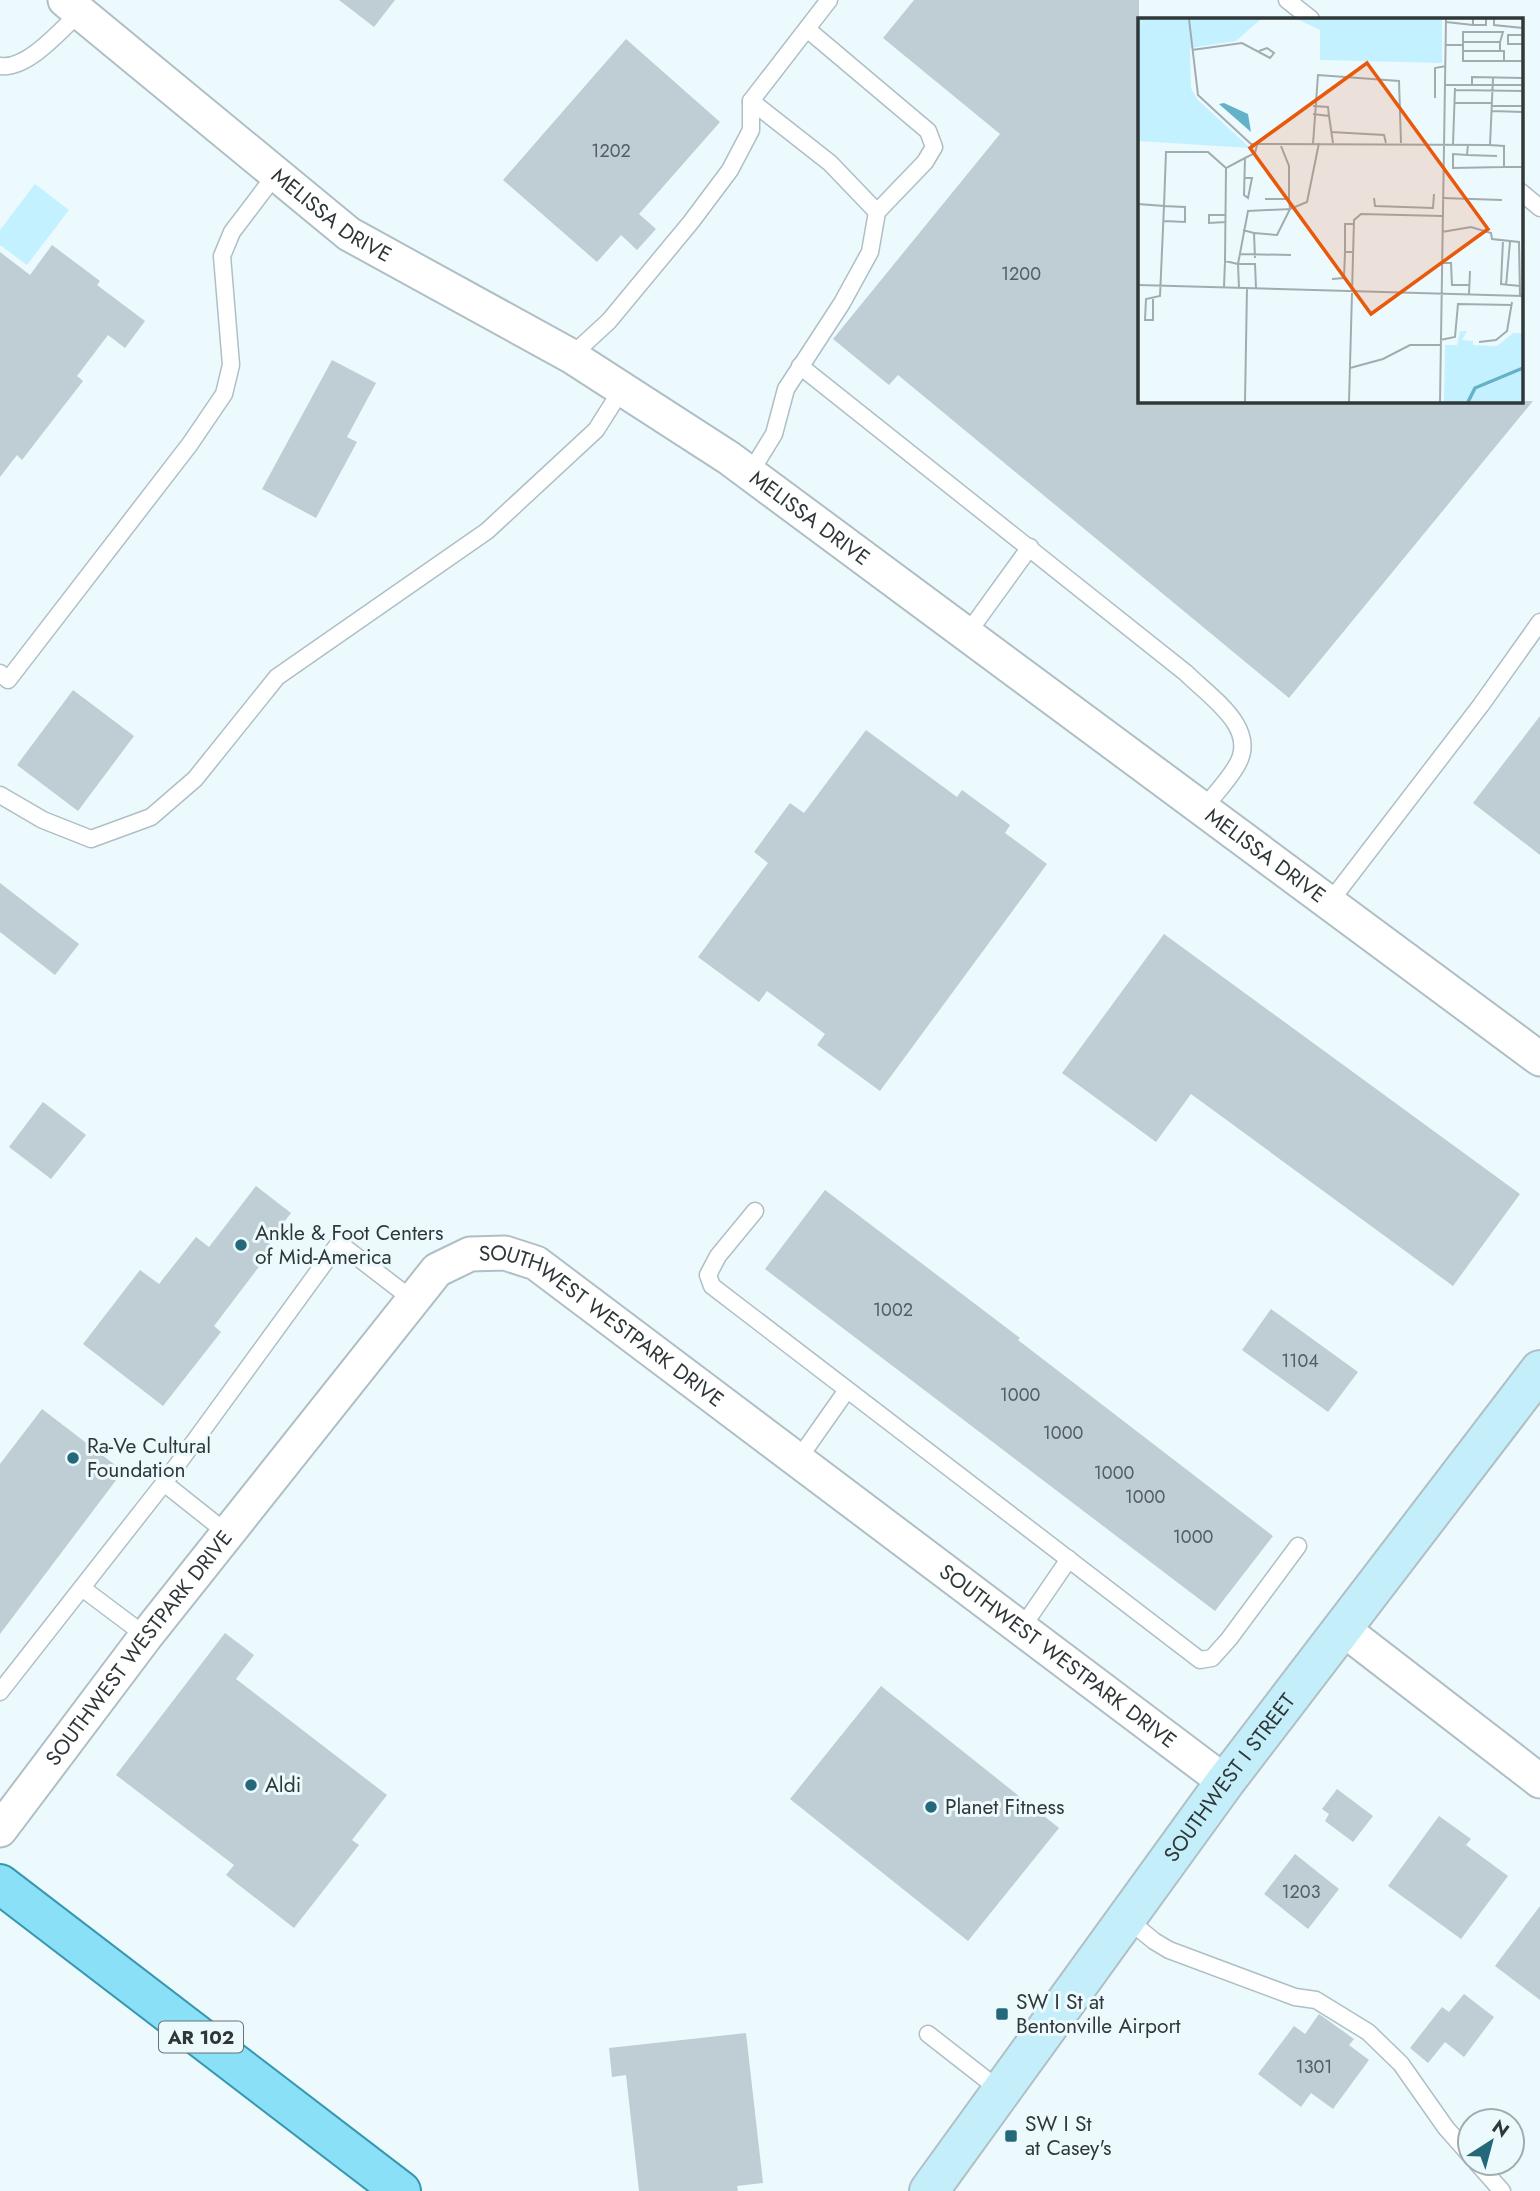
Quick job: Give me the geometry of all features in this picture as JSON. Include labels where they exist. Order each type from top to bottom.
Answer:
[{"type":"main road","name":"SOUTHWEST I STREET","points":[[931,2190],[1224,1782],[1540,1370]]},
{"type":"main road","name":"AR 102","points":[[0,1884],[401,2191]]},
{"type":"street","name":"MELISSA DRIVE","points":[[72,6],[349,234],[570,356],[750,473],[1540,1059]]},
{"type":"street","name":"SOUTHWEST WESTPARK DRIVE","points":[[0,1830],[146,1636],[437,1270],[470,1254],[505,1253],[536,1263],[1224,1782]]},
{"type":"street","points":[[1343,1629],[1540,1781]]},
{"type":"lane","points":[[570,356],[609,321],[730,170],[751,130],[751,101],[829,0]]},
{"type":"lane","points":[[1287,0],[1310,18]]},
{"type":"lane","points":[[0,65],[9,67],[42,49],[72,6]]},
{"type":"lane","points":[[750,473],[774,434],[786,389],[842,303],[870,252],[877,212],[925,162],[934,147],[929,131],[807,29]]},
{"type":"lane","points":[[751,101],[830,163],[877,212]]},
{"type":"lane","points":[[3,682],[190,444],[224,394],[231,365],[222,256],[232,232],[276,174]]},
{"type":"lane","points":[[1522,193],[1540,208]]},
{"type":"lane","points":[[800,366],[1186,673],[1237,723],[1244,742],[1238,764],[1203,809]]},
{"type":"lane","points":[[0,795],[43,820],[92,839],[150,817],[195,779],[277,677],[487,531],[596,430],[622,389]]},
{"type":"lane","points":[[967,634],[1030,547]]},
{"type":"lane","points":[[1329,902],[1481,705],[1540,622]]},
{"type":"lane","points":[[755,1211],[718,1256],[708,1275],[712,1286],[1200,1660],[1212,1658],[1230,1639],[1298,1546]]},
{"type":"lane","points":[[0,1692],[164,1483],[339,1243],[413,1300]]},
{"type":"lane","points":[[797,1461],[847,1390]]},
{"type":"lane","points":[[164,1483],[227,1533]]},
{"type":"lane","points":[[1021,1629],[1069,1559]]},
{"type":"lane","points":[[82,1588],[146,1636]]},
{"type":"lane","points":[[1126,1918],[1169,1951],[1295,1997],[1316,2000],[1368,2032],[1401,2064],[1456,2139]]},
{"type":"lane","points":[[928,2034],[1001,2091]]},
{"type":"lane","points":[[1490,2177],[1502,2191]]},
{"type":"shaded area","points":[[35,184],[69,210],[27,265],[0,245],[0,230]]},
{"type":"building","points":[[339,0],[395,0],[374,27]]},
{"type":"building","points":[[914,0],[1139,0],[1138,402],[1533,401],[1289,698],[898,375],[889,385],[833,339],[1000,134],[883,38]]},
{"type":"building","points":[[626,39],[720,122],[639,214],[656,229],[637,250],[621,235],[597,262],[503,180]]},
{"type":"building","points":[[52,245],[100,281],[97,285],[145,321],[125,348],[108,335],[77,376],[83,381],[22,460],[17,455],[0,477],[0,252],[30,275]]},
{"type":"building","points":[[332,360],[376,383],[347,437],[357,442],[316,518],[262,489]]},
{"type":"building","points":[[73,690],[134,736],[78,811],[17,765]]},
{"type":"building","points":[[1540,716],[1540,855],[1473,803]]},
{"type":"building","points":[[866,730],[957,797],[962,790],[1010,825],[1005,833],[1047,864],[880,1091],[817,1045],[825,1034],[767,991],[759,1002],[698,957],[768,863],[754,852],[790,803],[804,813]]},
{"type":"building","points":[[0,883],[79,944],[55,975],[0,932]]},
{"type":"building","points":[[1164,934],[1520,1194],[1453,1286],[1191,1094],[1156,1142],[1062,1073]]},
{"type":"building","points":[[43,1102],[86,1135],[51,1179],[9,1147]]},
{"type":"building","points":[[256,1186],[291,1213],[268,1243],[274,1247],[214,1326],[221,1332],[163,1406],[83,1344],[140,1270],[159,1284],[196,1237],[209,1247]]},
{"type":"building","points":[[825,1190],[1273,1536],[1215,1611],[765,1269]]},
{"type":"building","points":[[1271,1309],[1358,1372],[1328,1412],[1242,1350]]},
{"type":"building","points":[[42,1409],[123,1471],[0,1634],[0,1464]]},
{"type":"building","name":"Aldi","points":[[225,1633],[254,1655],[236,1679],[387,1795],[352,1840],[359,1845],[294,1928],[226,1875],[234,1865],[116,1775]]},
{"type":"building","points":[[881,1686],[1059,1828],[968,1941],[790,1799]]},
{"type":"building","points":[[1337,1789],[1373,1816],[1353,1842],[1325,1821],[1329,1814],[1322,1809]]},
{"type":"building","points":[[1439,1816],[1471,1839],[1466,1845],[1508,1876],[1461,1939],[1388,1886]]},
{"type":"building","points":[[1295,1854],[1339,1889],[1308,1929],[1264,1894]]},
{"type":"building","points":[[1540,1906],[1540,2000],[1495,1966]]},
{"type":"building","points":[[1464,1994],[1494,2017],[1464,2057],[1445,2042],[1428,2063],[1410,2048],[1442,2007],[1449,2012]]},
{"type":"building","points":[[1319,2014],[1354,2039],[1349,2045],[1369,2060],[1333,2109],[1311,2093],[1301,2107],[1258,2074],[1294,2026],[1305,2034]]},
{"type":"building","points":[[746,2033],[763,2183],[737,2186],[738,2191],[639,2191],[626,2075],[612,2077],[609,2048]]},
{"type":"place","name":"Ankle & Foot Centers of Mid-America","points":[[241,1245]]},
{"type":"place","name":"Ra-Ve Cultural Foundation","points":[[73,1458]]},
{"type":"place","name":"Aldi","points":[[251,1785]]},
{"type":"place","name":"Planet Fitness","points":[[931,1807]]},
{"type":"place","name":"SW I St at Bentonville Airport","points":[[1002,2014]]},
{"type":"place","name":"SW I St at Casey's","points":[[1011,2136]]}]
